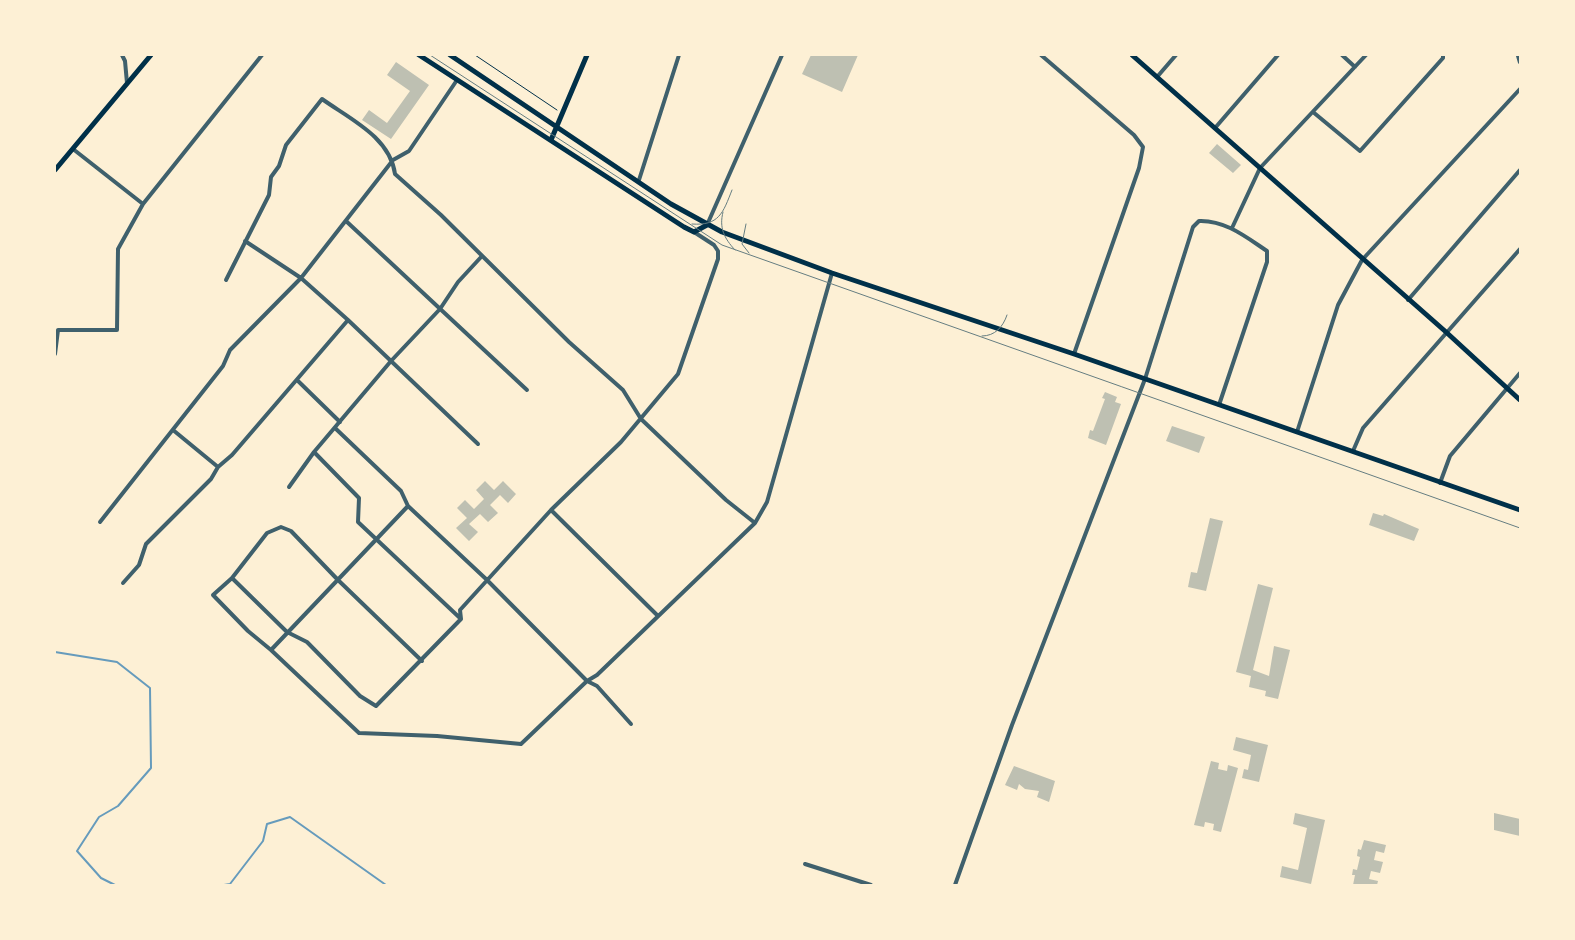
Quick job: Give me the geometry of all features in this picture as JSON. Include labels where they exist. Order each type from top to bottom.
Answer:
[{"type":"main road","points":[[419,55],[694,232],[700,233],[707,225]]},
{"type":"main road","points":[[450,55],[672,204],[707,225],[832,273],[1074,354],[1520,510]]},
{"type":"main road","points":[[551,140],[587,55]]},
{"type":"main road","points":[[1132,55],[1362,260],[1446,332],[1520,400]]},
{"type":"main road","points":[[55,170],[148,56]]},
{"type":"street","points":[[122,55],[125,61],[127,83]]},
{"type":"street","points":[[55,354],[58,330],[117,330],[118,249],[143,204],[262,55]]},
{"type":"street","points":[[638,180],[679,55]]},
{"type":"street","points":[[707,225],[782,55]]},
{"type":"street","points":[[1041,55],[1134,135],[1143,147],[1139,168],[1074,354]]},
{"type":"street","points":[[1157,77],[1176,55]]},
{"type":"street","points":[[1215,128],[1278,55]]},
{"type":"street","points":[[1342,55],[1355,67]]},
{"type":"street","points":[[1232,228],[1260,168],[1366,55]]},
{"type":"street","points":[[1313,112],[1360,151],[1444,58],[1443,55]]},
{"type":"street","points":[[1518,55],[1520,62]]},
{"type":"street","points":[[100,522],[222,366],[230,350],[301,278],[323,247],[346,222],[393,160],[409,151],[457,80]]},
{"type":"street","points":[[1297,432],[1338,305],[1362,260],[1520,89]]},
{"type":"street","points":[[226,280],[269,195],[271,177],[279,166],[286,145],[322,99],[380,141],[393,160],[395,174],[441,215],[531,302],[569,342],[623,390],[641,419],[726,500],[755,522]]},
{"type":"street","points":[[73,149],[143,204]]},
{"type":"street","points":[[1408,300],[1520,170]]},
{"type":"street","points":[[955,885],[1012,724],[1145,379],[1193,227],[1199,221],[1207,221],[1232,228],[1267,251],[1267,262],[1219,405]]},
{"type":"street","points":[[346,222],[527,390]]},
{"type":"street","points":[[232,578],[287,632],[307,642],[360,696],[376,706],[461,619],[460,610],[486,579],[641,419],[678,374],[718,259],[718,251],[714,245],[700,233]]},
{"type":"street","points":[[246,241],[301,278],[348,320],[478,444]]},
{"type":"street","points":[[1353,451],[1363,428],[1520,249]]},
{"type":"street","points":[[289,487],[314,452],[391,361],[440,309],[458,282],[482,256]]},
{"type":"street","points":[[422,661],[338,580],[291,531],[281,527],[276,527],[267,533],[232,578],[213,595],[248,631],[271,650],[359,733],[437,736],[521,744],[587,680],[597,675],[755,522],[767,502],[832,273]]},
{"type":"street","points":[[123,583],[139,565],[146,544],[211,479],[218,467],[232,455],[348,320]]},
{"type":"street","points":[[1440,482],[1450,456],[1520,373]]},
{"type":"street","points":[[296,380],[340,422]]},
{"type":"street","points":[[335,428],[401,492],[408,506],[486,579],[587,680],[597,686],[631,724]]},
{"type":"street","points":[[173,430],[218,467]]},
{"type":"street","points":[[314,452],[359,498],[358,522],[461,619]]},
{"type":"street","points":[[271,650],[408,506]]},
{"type":"street","points":[[551,510],[658,616]]},
{"type":"street","points":[[805,864],[871,885]]},
{"type":"path","points":[[475,55],[563,114]]},
{"type":"building","points":[[811,55],[858,55],[842,92],[802,74]]},
{"type":"building","points":[[396,62],[429,85],[391,139],[362,120],[369,110],[387,123],[410,91],[387,75]]},
{"type":"building","points":[[1217,144],[1241,165],[1233,173],[1209,153]]},
{"type":"building","points":[[1105,392],[1117,397],[1115,402],[1121,404],[1106,445],[1088,438],[1090,430],[1093,431],[1105,399],[1102,398]]},
{"type":"building","points":[[1172,426],[1205,437],[1199,453],[1166,441]]},
{"type":"building","points":[[485,481],[494,490],[503,481],[516,494],[508,503],[500,495],[490,505],[498,513],[488,522],[480,514],[469,524],[478,532],[469,541],[456,528],[467,518],[457,508],[465,500],[474,509],[484,499],[476,490]]},
{"type":"building","points":[[1373,513],[1383,516],[1384,514],[1419,529],[1414,541],[1369,525]]},
{"type":"building","points":[[1210,518],[1223,521],[1206,591],[1188,587],[1191,572],[1197,573]]},
{"type":"building","points":[[1258,584],[1273,588],[1253,670],[1269,676],[1274,646],[1290,650],[1278,699],[1265,696],[1266,691],[1249,687],[1251,676],[1236,672]]},
{"type":"building","points":[[1236,737],[1268,745],[1259,782],[1242,778],[1244,769],[1248,770],[1251,755],[1233,750]]},
{"type":"building","points":[[1211,761],[1219,763],[1218,769],[1227,771],[1228,765],[1238,768],[1221,832],[1213,830],[1214,824],[1205,822],[1204,827],[1194,825]]},
{"type":"building","points":[[1014,766],[1055,781],[1049,802],[1037,797],[1039,791],[1025,789],[1019,784],[1017,790],[1005,785]]},
{"type":"building","points":[[1295,813],[1325,820],[1311,884],[1280,877],[1282,866],[1298,870],[1307,828],[1293,824]]},
{"type":"building","points":[[1494,813],[1520,819],[1520,836],[1494,830]]},
{"type":"building","points":[[1364,840],[1386,845],[1384,853],[1376,851],[1374,860],[1383,862],[1380,873],[1371,871],[1369,879],[1378,881],[1377,885],[1353,885],[1355,875],[1352,875],[1353,869],[1357,870],[1360,857],[1357,856],[1358,849],[1361,850]]},
{"type":"waterway","points":[[55,652],[117,662],[150,688],[151,768],[118,806],[99,817],[77,851],[101,878],[115,885]]},
{"type":"waterway","points":[[224,885],[230,884],[263,841],[267,824],[290,817],[386,885]]},
{"type":"tram line","points":[[430,55],[722,245],[1520,528]]},
{"type":"tram line","points":[[692,224],[708,223],[719,216],[732,190]]},
{"type":"tram line","points":[[723,212],[723,232],[735,250]]},
{"type":"tram line","points":[[746,224],[742,244],[749,253]]},
{"type":"tram line","points":[[982,336],[995,333],[1007,315]]}]
